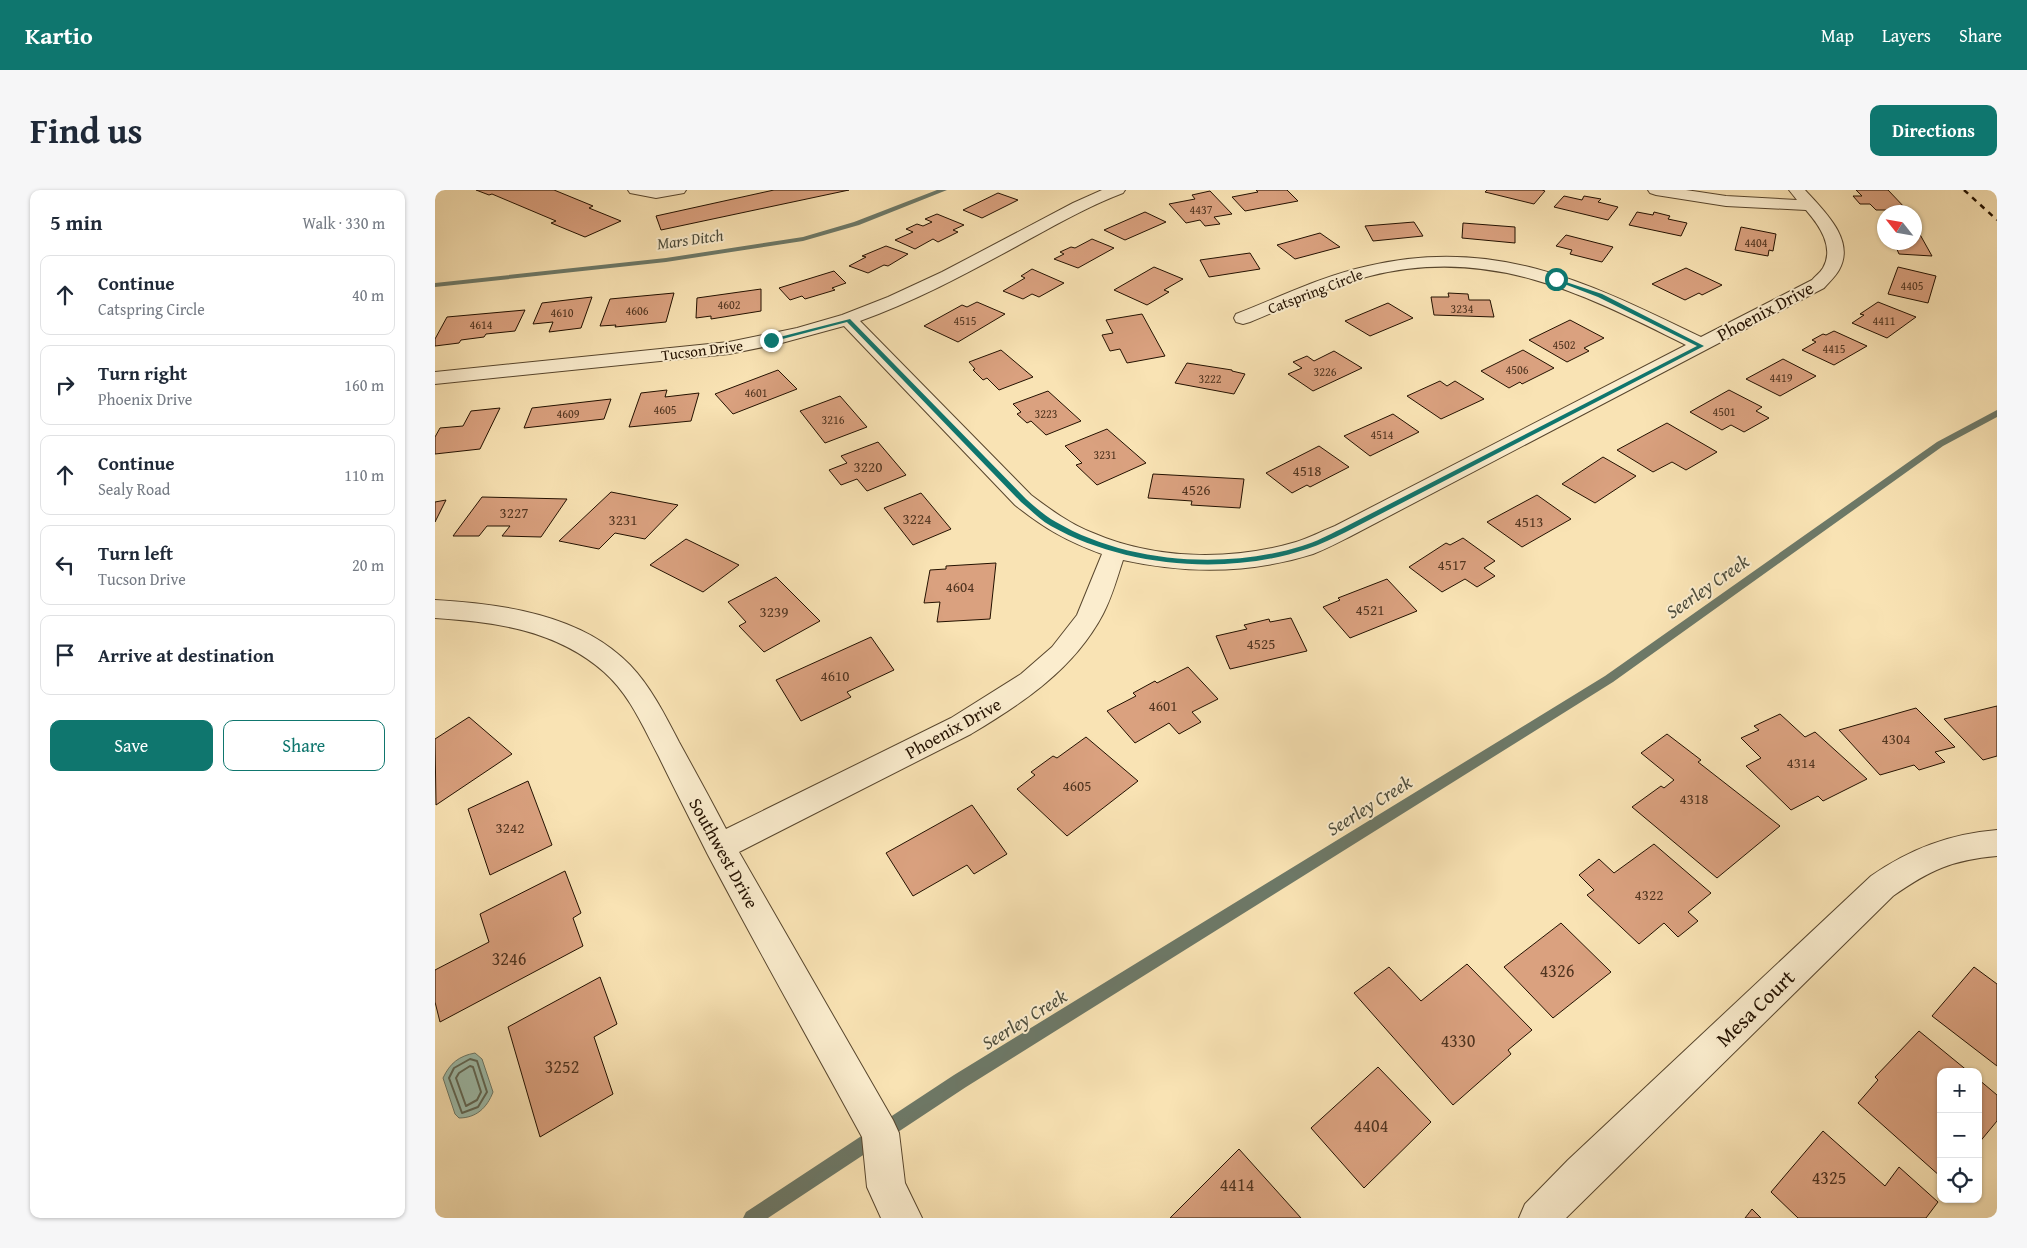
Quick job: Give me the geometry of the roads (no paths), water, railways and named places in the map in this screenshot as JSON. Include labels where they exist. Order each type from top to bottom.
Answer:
[{"type":"street","points":[[642,192],[678,190]]},
{"type":"street","name":"Tucson Drive","points":[[435,378],[729,348],[797,334],[848,320],[918,291],[1081,205],[1117,190]]},
{"type":"street","points":[[1656,190],[1726,201],[1803,197]]},
{"type":"street","name":"Phoenix Drive","points":[[720,847],[994,708],[1048,666],[1079,631],[1086,620],[1115,550],[1163,560],[1210,562],[1260,558],[1305,548],[1343,531],[1805,292],[1818,284],[1831,270],[1835,260],[1835,250],[1832,234],[1803,197]]},
{"type":"street","name":"Catspring Circle","points":[[1243,318],[1340,279],[1369,270],[1414,264],[1461,263],[1509,268],[1567,283],[1611,300],[1701,346]]},
{"type":"street","points":[[848,320],[1036,512],[1071,534],[1115,550]]},
{"type":"street","name":"Southwest Drive","points":[[435,609],[483,612],[527,621],[568,636],[590,648],[612,664],[629,682],[644,702],[720,847],[880,1133],[894,1202]]},
{"type":"street","name":"Mesa Court","points":[[1539,1218],[1582,1174],[1882,886],[1923,859],[1957,847],[1997,843]]},
{"type":"water","points":[[475,1053],[482,1059],[493,1092],[488,1103],[480,1111],[465,1118],[459,1118],[455,1114],[443,1078],[456,1061],[464,1056]]},
{"type":"waterway","name":"Mars Ditch","points":[[435,285],[666,260],[803,239],[857,224],[943,190]]},
{"type":"waterway","name":"Seerley Creek","points":[[752,1218],[960,1081],[1609,679],[1940,444],[1997,413]]},
{"type":"railway","points":[[1964,190],[1997,220]]}]
